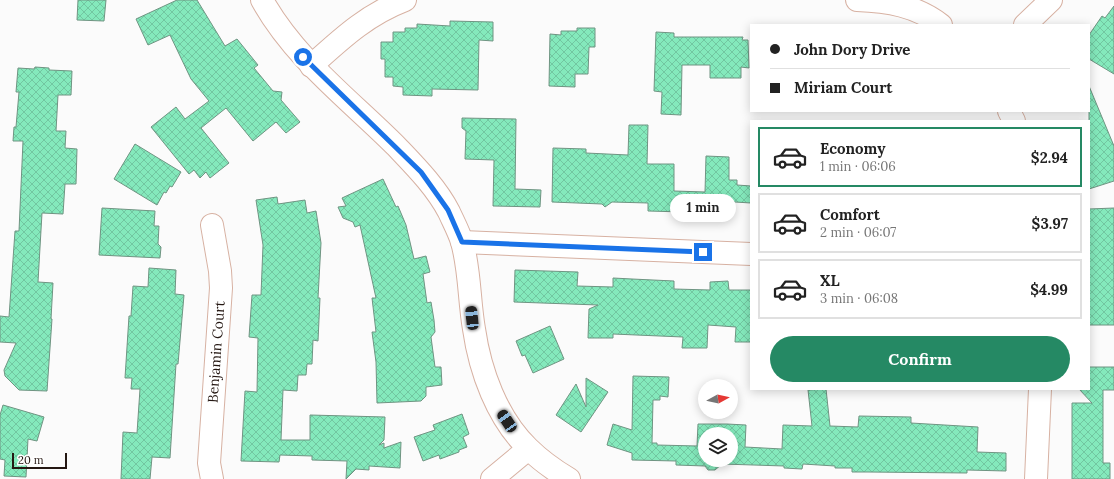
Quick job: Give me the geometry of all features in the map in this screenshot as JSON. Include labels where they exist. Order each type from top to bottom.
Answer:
[{"type":"street","points":[[262,0],[271,16],[294,48],[421,172],[448,210],[462,242],[474,330],[489,388],[501,411],[520,440],[549,467],[569,479]]},
{"type":"street","points":[[311,66],[356,26],[385,8],[405,0]]},
{"type":"street","points":[[858,0],[904,5],[930,16],[940,24]]},
{"type":"street","points":[[1026,24],[1051,0]]},
{"type":"street","name":"Benjamin Court","points":[[212,225],[218,252],[221,288],[208,463],[212,479]]},
{"type":"street","points":[[462,242],[750,254]]},
{"type":"street","points":[[1036,479],[1040,390]]},
{"type":"street","points":[[492,479],[528,449]]},
{"type":"building","points":[[78,0],[106,0],[104,21],[77,20]]},
{"type":"building","points":[[177,0],[197,0],[225,46],[237,39],[258,65],[254,68],[273,91],[282,92],[281,100],[300,122],[286,133],[276,122],[253,141],[226,108],[201,128],[229,163],[210,178],[206,172],[200,178],[194,170],[189,174],[151,127],[176,107],[185,119],[209,101],[191,79],[170,35],[148,45],[136,19]]},
{"type":"building","points":[[1114,6],[1114,74],[1090,60],[1090,34],[1102,16],[1105,18]]},
{"type":"building","points":[[450,21],[493,22],[493,41],[479,40],[478,90],[432,89],[432,96],[403,95],[403,87],[393,86],[393,77],[385,77],[385,59],[381,59],[381,42],[393,42],[393,32],[405,32],[405,28],[417,28],[417,24],[450,26]]},
{"type":"building","points":[[577,28],[595,28],[595,47],[589,47],[588,74],[575,74],[575,87],[549,86],[550,34],[561,35],[561,31],[577,31]]},
{"type":"building","points":[[656,32],[674,33],[674,37],[743,37],[742,40],[748,40],[749,68],[741,67],[741,78],[710,78],[710,65],[682,65],[681,115],[661,114],[662,92],[654,91]]},
{"type":"building","points":[[35,67],[49,68],[49,70],[72,71],[71,95],[58,95],[56,131],[66,131],[65,148],[77,149],[76,184],[65,184],[63,214],[42,213],[38,282],[53,283],[47,391],[19,390],[5,376],[4,370],[16,343],[0,342],[0,316],[9,317],[15,231],[19,231],[23,141],[13,141],[14,127],[16,127],[19,92],[16,92],[18,68],[34,69]]},
{"type":"building","points":[[1090,88],[1114,146],[1114,181],[1090,189],[1090,120]]},
{"type":"building","points":[[462,118],[516,119],[515,189],[541,190],[540,207],[493,206],[494,160],[465,159],[466,131],[462,128]]},
{"type":"building","points":[[629,125],[648,125],[647,164],[674,164],[674,191],[705,192],[706,156],[729,157],[729,180],[737,180],[737,185],[750,186],[750,203],[719,201],[719,213],[648,211],[648,203],[612,202],[605,207],[602,204],[552,202],[553,148],[586,149],[586,153],[628,155]]},
{"type":"building","points":[[135,144],[181,172],[172,187],[170,186],[166,193],[164,192],[157,205],[114,179]]},
{"type":"building","points":[[383,179],[396,207],[398,206],[406,225],[414,259],[426,256],[430,272],[423,274],[427,303],[431,302],[434,320],[435,332],[431,337],[435,367],[441,367],[442,385],[426,387],[426,396],[421,401],[377,403],[376,362],[372,332],[376,332],[372,298],[376,298],[360,225],[355,227],[353,222],[343,218],[338,207],[346,206],[342,198]]},
{"type":"building","points":[[277,197],[278,204],[305,200],[307,213],[316,211],[321,243],[318,298],[320,298],[318,341],[313,340],[312,364],[307,364],[306,375],[298,375],[297,391],[283,390],[281,440],[310,440],[310,415],[385,417],[384,440],[379,445],[384,443],[384,448],[401,442],[400,468],[369,466],[369,470],[356,469],[346,479],[347,461],[312,460],[312,456],[280,455],[279,462],[241,461],[245,391],[257,392],[258,338],[249,337],[252,295],[261,295],[263,245],[256,200]]},
{"type":"building","points":[[102,208],[155,211],[154,226],[159,226],[158,244],[161,247],[160,258],[99,255]]},
{"type":"building","points":[[1114,208],[1114,325],[1090,325],[1090,209]]},
{"type":"building","points":[[149,268],[176,270],[175,294],[184,295],[178,364],[176,364],[170,458],[152,457],[150,479],[121,479],[123,432],[137,433],[140,389],[131,389],[132,378],[125,378],[129,316],[131,316],[133,286],[148,287]]},
{"type":"building","points":[[515,270],[578,272],[577,286],[613,287],[613,278],[674,281],[674,289],[710,290],[710,282],[728,281],[729,290],[750,290],[750,342],[735,342],[736,327],[708,325],[707,348],[682,348],[683,337],[613,334],[613,338],[588,338],[589,309],[598,305],[514,302]]},
{"type":"building","points":[[550,326],[564,359],[533,373],[525,355],[522,356],[516,341]]},
{"type":"building","points":[[1090,367],[1114,367],[1114,390],[1103,390],[1103,463],[1110,463],[1110,479],[1072,479],[1072,403],[1092,403],[1080,390],[1090,390]]},
{"type":"building","points":[[633,376],[669,377],[668,397],[660,396],[660,400],[653,400],[652,443],[657,443],[657,445],[697,446],[698,424],[727,424],[746,425],[745,447],[782,449],[783,425],[812,426],[808,390],[826,390],[830,426],[858,427],[859,416],[911,417],[911,423],[978,427],[977,452],[1006,453],[1006,471],[967,470],[967,473],[852,472],[852,468],[835,468],[835,466],[803,464],[802,469],[784,468],[784,466],[738,465],[738,427],[698,427],[698,466],[676,465],[676,461],[632,460],[632,453],[607,445],[613,424],[632,430]]},
{"type":"building","points":[[586,378],[608,392],[581,432],[556,415],[576,384],[586,407]]},
{"type":"building","points":[[3,405],[44,417],[37,441],[28,439],[26,477],[4,476],[5,460],[0,459],[0,415]]},
{"type":"building","points":[[462,414],[469,434],[463,437],[467,447],[459,450],[459,452],[440,459],[439,455],[423,461],[414,437],[435,430],[433,425]]},
{"type":"building","points":[[706,467],[718,467],[715,470],[708,470]]},
{"type":"route","points":[[303,57],[421,172],[448,210],[462,242],[703,252]]}]
